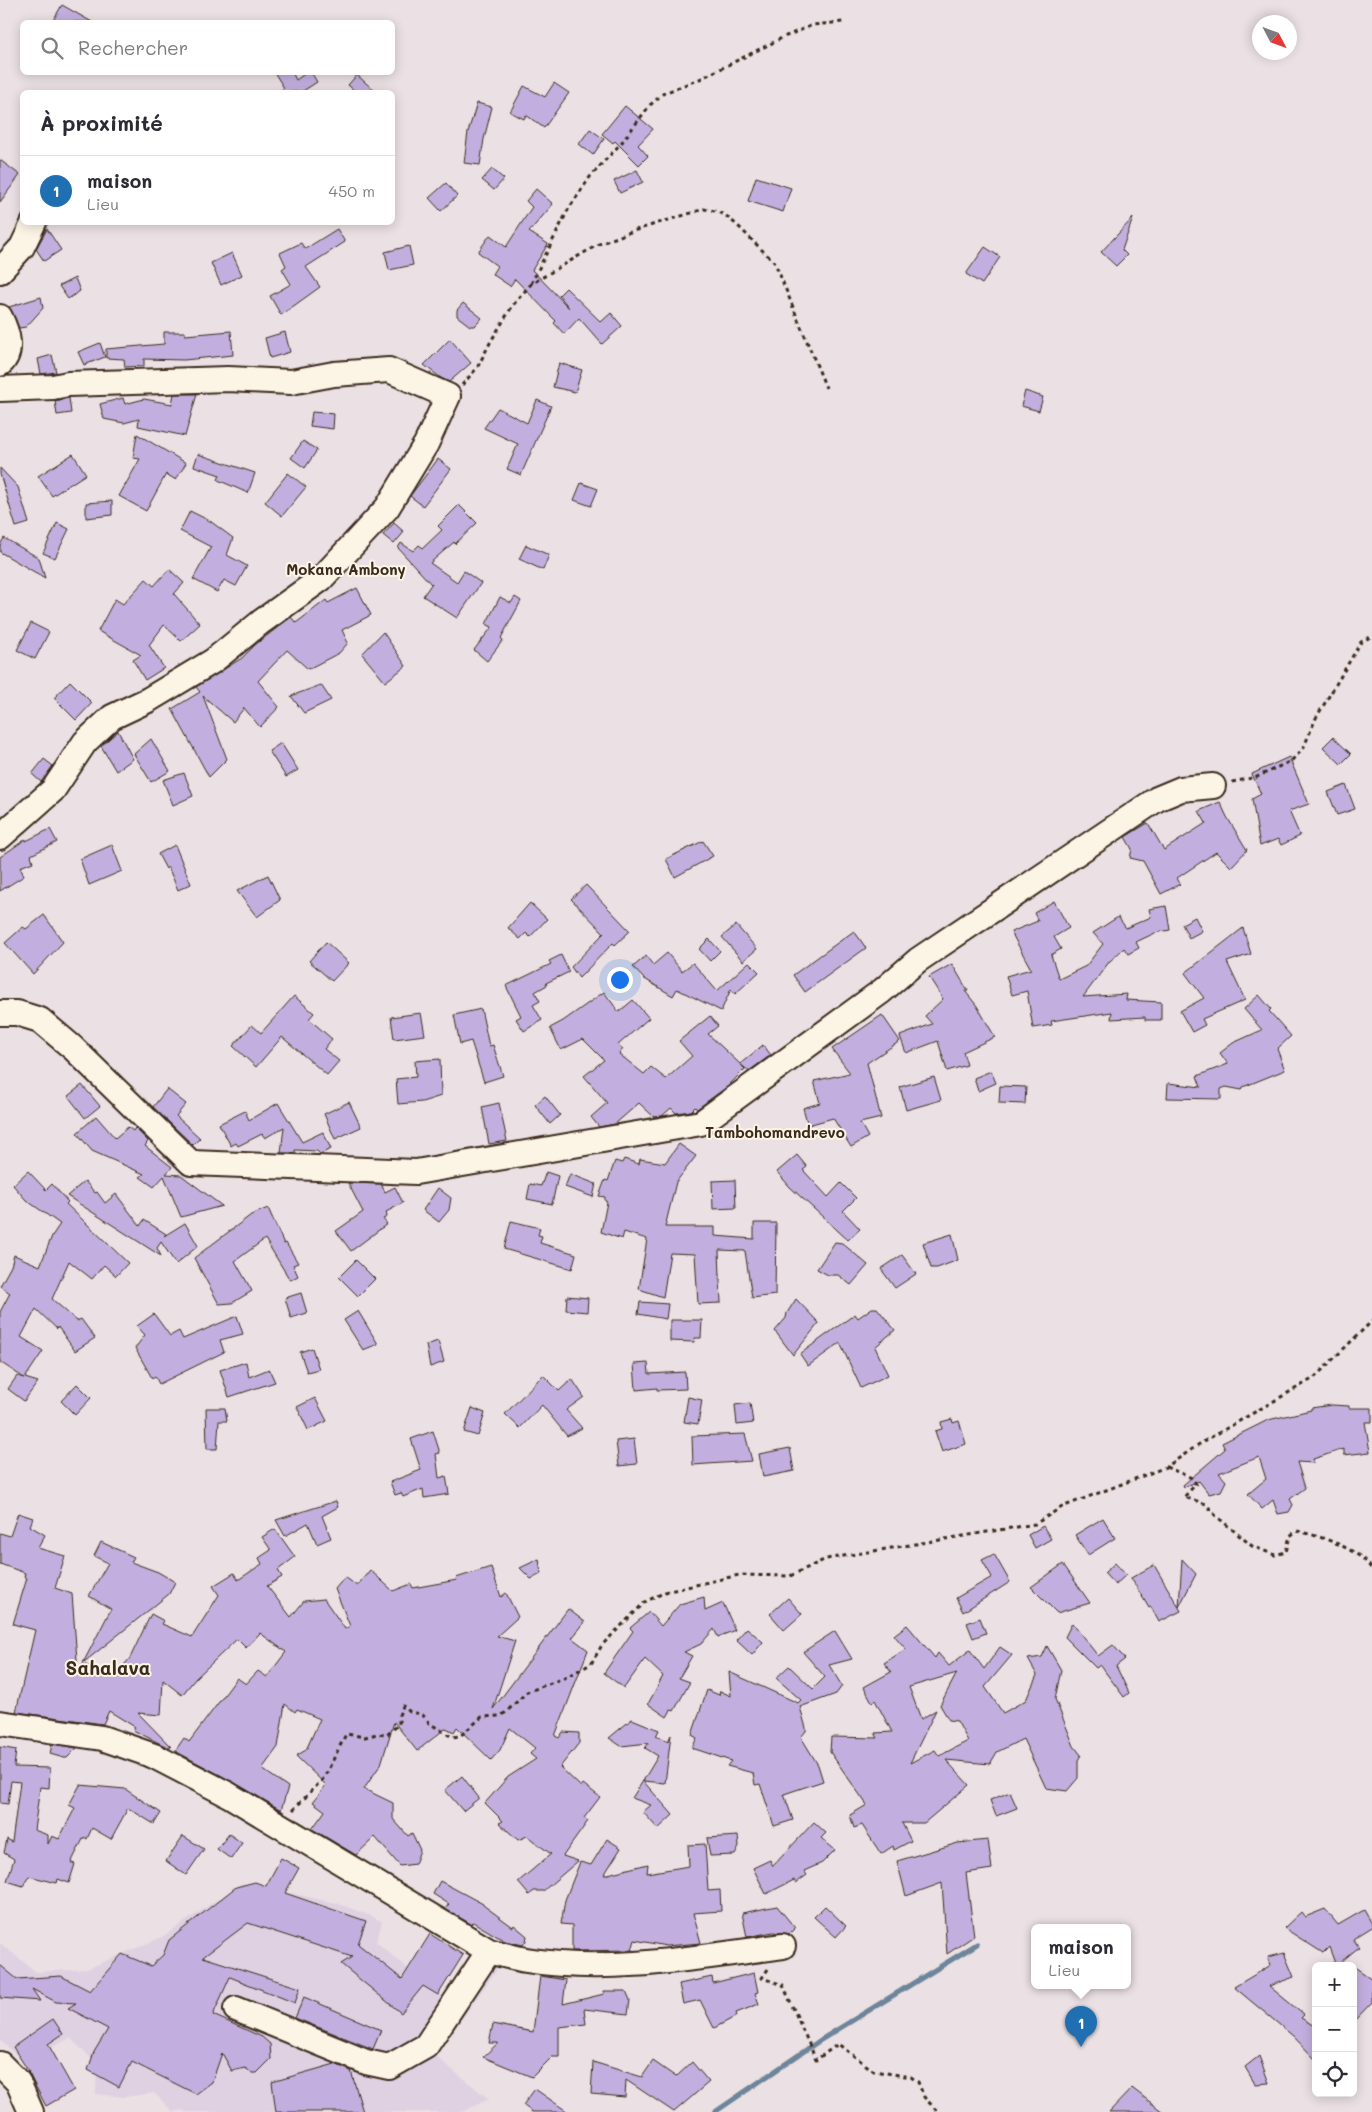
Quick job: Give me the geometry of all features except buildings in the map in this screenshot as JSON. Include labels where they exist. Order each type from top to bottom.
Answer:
[{"type":"street","points":[[0,271],[22,247],[33,225]]},
{"type":"street","points":[[0,317],[4,326],[9,351],[6,359],[0,364]]},
{"type":"street","points":[[0,388],[228,379],[291,382],[334,374],[389,370],[448,396],[426,444],[387,508],[322,579],[261,622],[213,661],[148,700],[112,717],[85,742],[53,790],[0,837]]},
{"type":"street","points":[[0,1013],[17,1013],[40,1020],[73,1048],[191,1163],[416,1172],[700,1123],[882,991],[918,960],[1157,799],[1180,790],[1213,786]]},
{"type":"street","points":[[0,1723],[102,1738],[154,1756],[229,1796],[489,1950],[526,1960],[562,1963],[638,1964],[784,1946]]},
{"type":"street","points":[[236,2009],[366,2062],[389,2068],[426,2046],[489,1950]]},
{"type":"street","points":[[0,2064],[18,2082],[31,2112]]},
{"type":"path","points":[[448,396],[478,368],[490,342],[509,311],[531,284],[568,210],[590,177],[622,142],[650,105],[664,93],[702,78],[786,36],[813,25],[843,22]]},
{"type":"path","points":[[531,284],[599,244],[633,231],[704,209],[715,211],[738,226],[775,263],[826,388]]},
{"type":"path","points":[[1213,786],[1257,776],[1291,762],[1302,749],[1316,718],[1361,642],[1372,636]]},
{"type":"path","points":[[281,1827],[290,1814],[324,1778],[346,1734],[365,1737],[377,1734],[387,1735],[399,1724],[399,1715],[403,1706],[410,1712],[422,1714],[429,1723],[452,1738],[460,1736],[482,1718],[499,1716],[505,1713],[527,1692],[564,1678],[591,1664],[602,1645],[645,1602],[665,1592],[739,1576],[790,1576],[826,1559],[1035,1524],[1062,1508],[1166,1467],[1201,1443],[1314,1378],[1372,1321]]},
{"type":"path","points":[[1166,1467],[1192,1478],[1196,1484],[1184,1497],[1206,1504],[1252,1546],[1275,1555],[1286,1552],[1290,1536],[1297,1531],[1311,1534],[1354,1552],[1368,1562],[1372,1570]]},
{"type":"path","points":[[784,1946],[762,1978],[783,1985],[816,2060],[838,2044],[874,2071],[910,2077],[918,2082],[924,2097],[938,2112]]},
{"type":"shaded area","points":[[242,1883],[336,1903],[382,1922],[376,1942],[446,2000],[471,1949],[501,1964],[435,2056],[489,2099],[462,2112],[186,2112],[182,2110],[173,2112],[154,2093],[125,2097],[96,2094],[97,2064],[70,2038],[23,2062],[0,2040],[0,1943],[36,1972],[87,1969],[162,1937]]},
{"type":"waterway","points":[[715,2112],[819,2041],[977,1944]]},
{"type":"place","name":"maison","points":[[1081,2047]]},
{"type":"district","name":"Mokana Ambony","points":[[346,569]]},
{"type":"district","name":"Tambohomandrevo","points":[[775,1132]]},
{"type":"district","name":"Sahalava","points":[[108,1667]]}]
